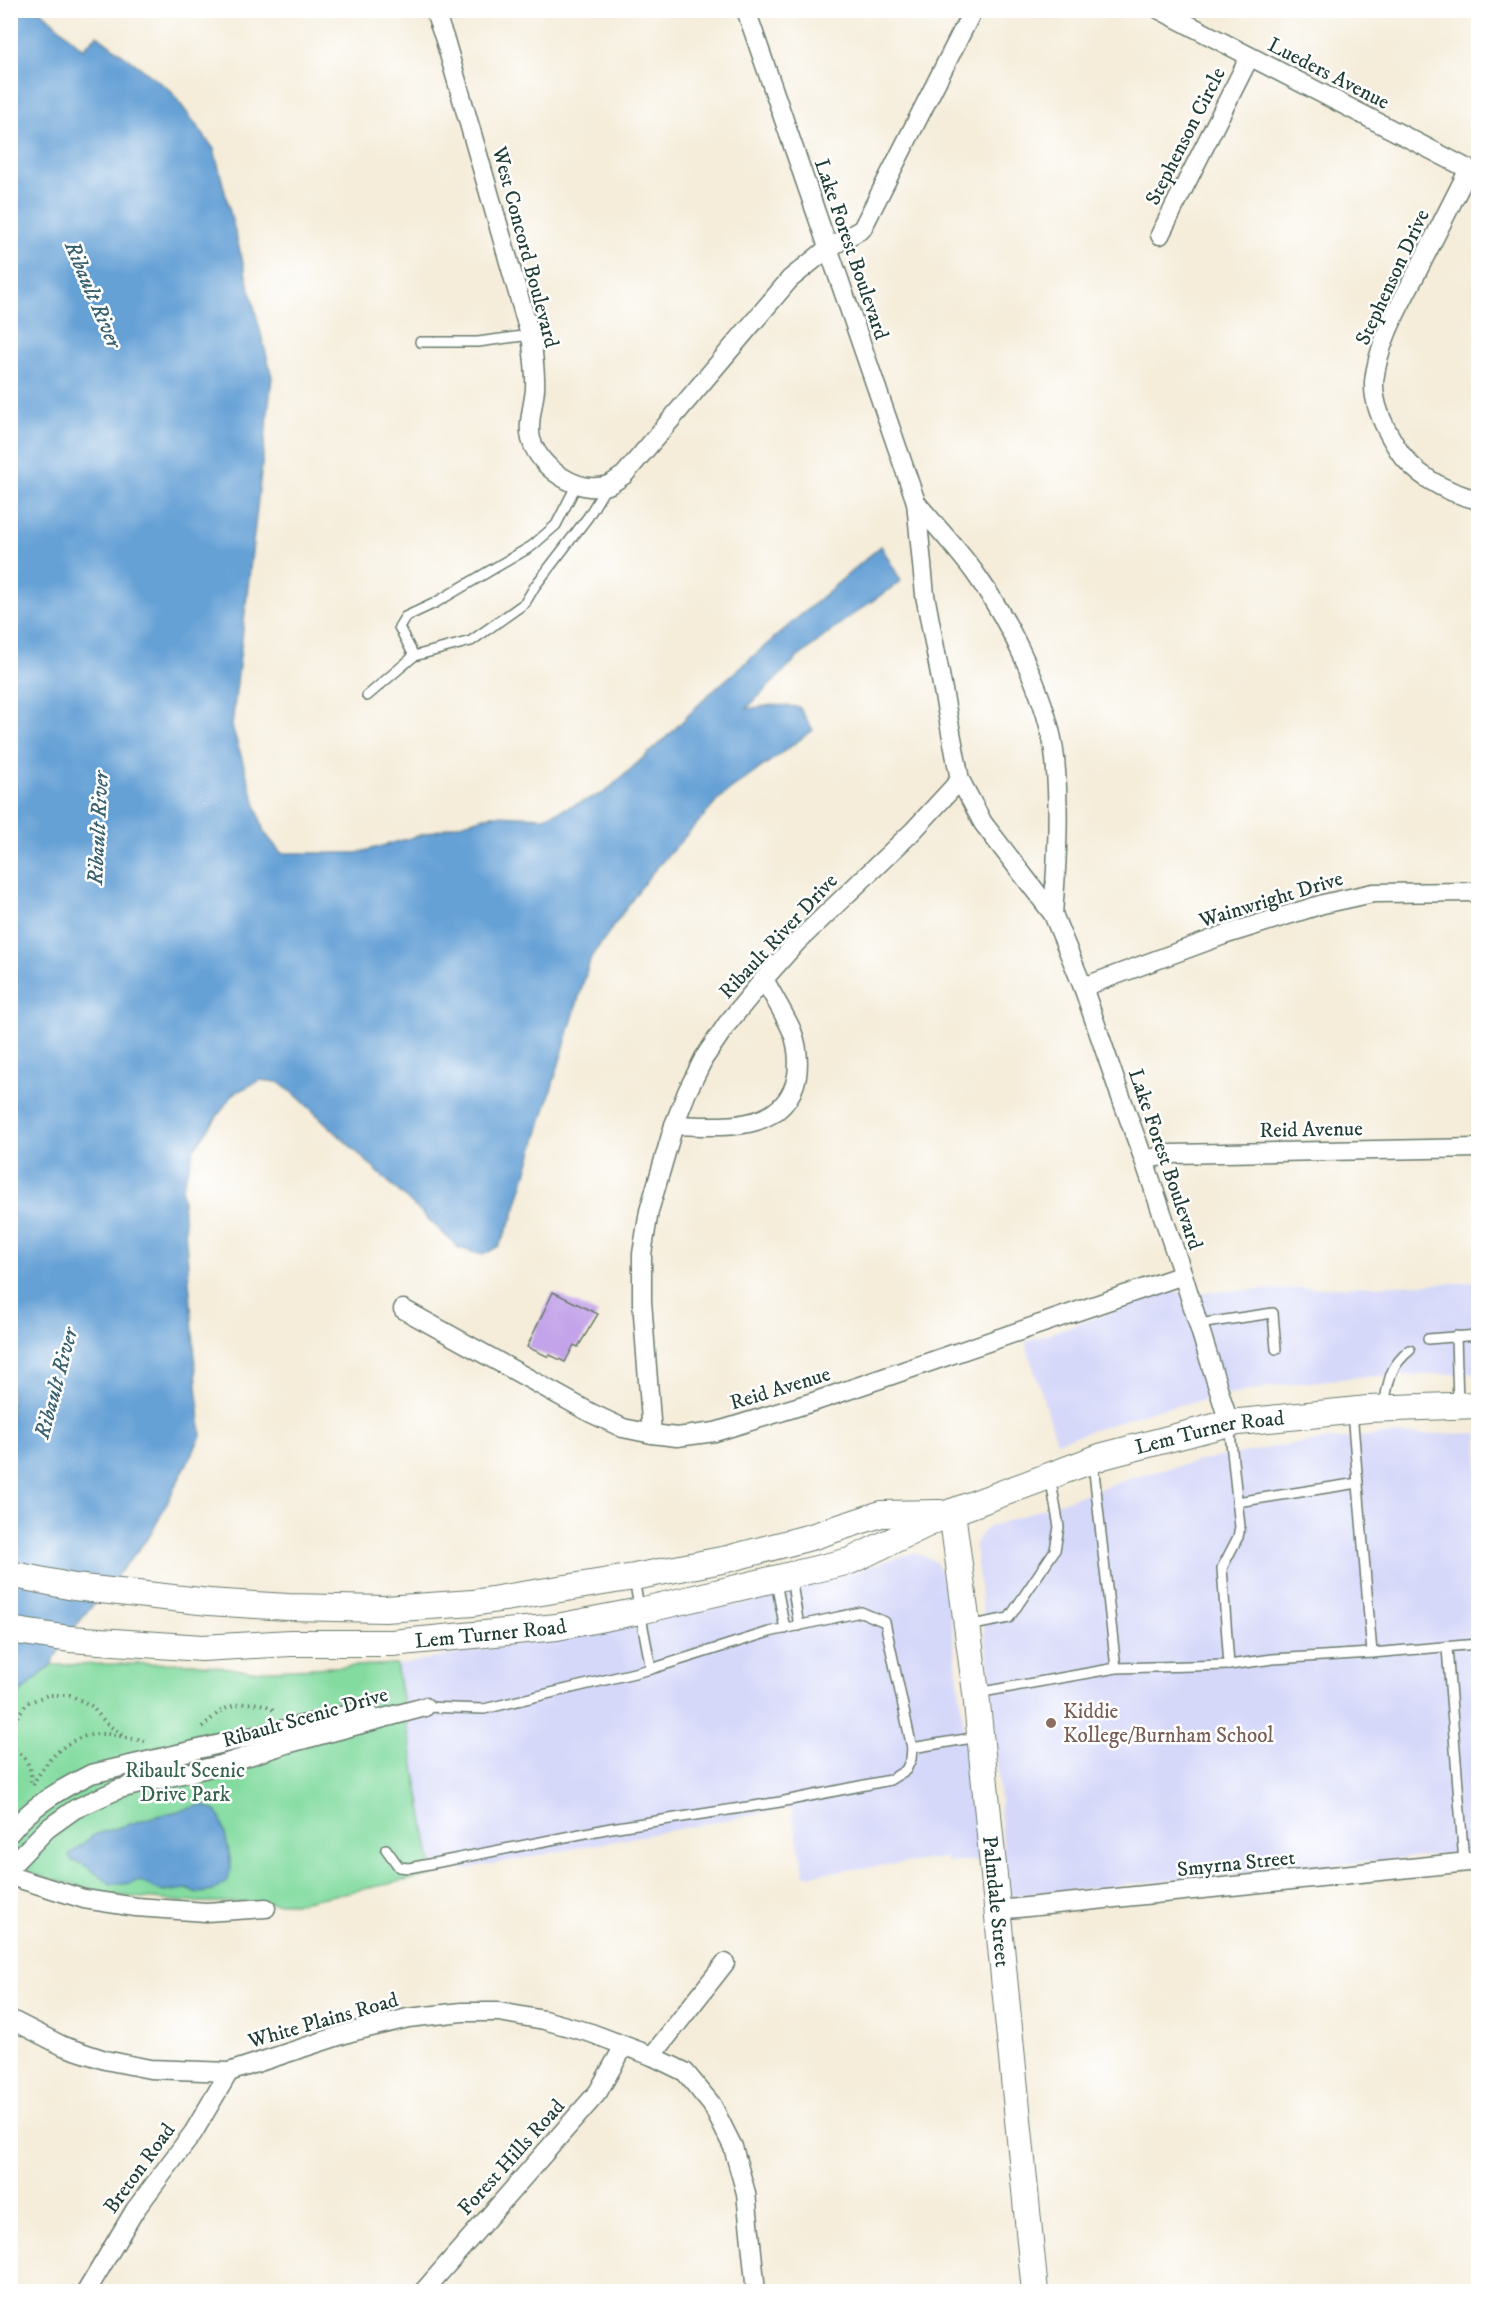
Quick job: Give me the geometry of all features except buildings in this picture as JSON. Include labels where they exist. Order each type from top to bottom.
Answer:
[{"type":"main road","name":"Lem Turner Road","points":[[10,1630],[70,1640],[202,1648],[414,1641],[557,1627],[640,1611],[850,1561],[952,1512],[1092,1460],[1169,1437],[1229,1423],[1352,1410],[1468,1405]]},
{"type":"main road","name":"Lem Turner Road","points":[[10,1574],[74,1587],[209,1602],[288,1607],[385,1609],[473,1602],[634,1577],[727,1559],[811,1537],[881,1514],[952,1512]]},
{"type":"main road","name":"Palmdale Street","points":[[952,1512],[976,1693],[1035,2292]]},
{"type":"street","name":"West Concord Boulevard","points":[[434,10],[445,40],[530,335],[536,386],[531,417],[531,439],[541,460],[559,475],[577,484],[608,485]]},
{"type":"street","name":"Lake Forest Boulevard","points":[[746,10],[916,502],[925,595],[960,780],[983,823],[1053,914],[1083,987],[1144,1160],[1229,1423]]},
{"type":"street","points":[[608,485],[624,475],[790,279],[827,249],[862,229],[973,10]]},
{"type":"street","name":"Lueders Avenue","points":[[1160,10],[1474,172]]},
{"type":"street","name":"Stephenson Circle","points":[[1161,235],[1249,57]]},
{"type":"street","name":"Stephenson Drive","points":[[1474,172],[1391,323],[1379,352],[1374,385],[1381,420],[1399,452],[1422,476],[1454,494],[1479,500]]},
{"type":"street","name":"Lake Forest Boulevard","points":[[916,502],[977,576],[1005,622],[1040,695],[1055,757],[1058,847],[1053,914]]},
{"type":"street","name":"Ribault River Drive","points":[[652,1434],[642,1301],[642,1254],[649,1211],[674,1125],[687,1092],[704,1058],[727,1024],[764,979],[796,944],[913,831],[960,780]]},
{"type":"street","name":"Wainwright Drive","points":[[1083,987],[1224,935],[1323,904],[1373,893],[1479,892]]},
{"type":"street","points":[[674,1125],[733,1126],[764,1120],[783,1106],[795,1085],[799,1062],[792,1033],[764,979]]},
{"type":"street","name":"Reid Avenue","points":[[1144,1160],[1171,1154],[1479,1148]]},
{"type":"street","name":"Reid Avenue","points":[[403,1309],[591,1413],[623,1428],[677,1437],[715,1432],[816,1401],[1183,1275]]},
{"type":"street","name":"Ribault Scenic Drive","points":[[10,1833],[40,1803],[66,1786],[91,1774],[378,1708],[425,1707]]},
{"type":"street","name":"Ribault Scenic Drive","points":[[10,1867],[48,1828],[75,1809],[111,1792],[220,1765],[290,1743],[425,1707]]},
{"type":"street","name":"Smyrna Street","points":[[998,1910],[1471,1862]]},
{"type":"street","points":[[10,1876],[84,1899],[136,1907],[206,1912],[266,1908]]},
{"type":"street","points":[[652,2056],[725,1963]]},
{"type":"street","name":"White Plains Road","points":[[10,2019],[63,2046],[105,2060],[150,2069],[229,2072],[351,2032],[408,2018],[462,2012],[499,2012],[544,2020],[652,2056],[685,2072],[712,2105],[734,2147],[747,2193],[756,2292]]},
{"type":"street","name":"Forest Hills Road","points":[[423,2292],[598,2092],[624,2046]]},
{"type":"street","name":"Breton Road","points":[[86,2292],[135,2210],[193,2133],[229,2072]]},
{"type":"lane","points":[[420,342],[478,342],[530,335]]},
{"type":"lane","points":[[414,656],[399,627],[405,617],[435,603],[532,546],[556,525],[577,484]]},
{"type":"lane","points":[[367,696],[414,656],[471,641],[525,603],[535,586],[588,517],[608,485]]},
{"type":"lane","points":[[1198,1324],[1274,1313],[1276,1349]]},
{"type":"lane","points":[[1428,1340],[1479,1335]]},
{"type":"lane","points":[[1456,1336],[1468,1405]]},
{"type":"lane","points":[[1383,1409],[1391,1371],[1398,1360],[1410,1350]]},
{"type":"lane","points":[[1352,1410],[1372,1653]]},
{"type":"lane","points":[[1229,1423],[1240,1527],[1222,1568],[1229,1665]]},
{"type":"lane","points":[[1092,1460],[1116,1668]]},
{"type":"lane","points":[[968,1626],[1009,1618],[1055,1550],[1059,1527],[1050,1476]]},
{"type":"lane","points":[[1237,1502],[1358,1483]]},
{"type":"lane","points":[[634,1577],[651,1669]]},
{"type":"lane","points":[[783,1577],[799,1626]]},
{"type":"lane","points":[[783,1577],[785,1629]]},
{"type":"lane","name":"Ribault Scenic Drive","points":[[425,1707],[484,1709],[651,1669],[785,1629],[861,1612],[885,1622],[912,1748]]},
{"type":"lane","points":[[976,1693],[1116,1668],[1229,1665],[1273,1659],[1479,1644]]},
{"type":"lane","points":[[1447,1648],[1471,1862]]},
{"type":"lane","points":[[386,1849],[399,1867],[409,1868],[611,1827],[780,1802],[890,1780],[906,1770],[911,1760],[912,1748],[980,1737]]},
{"type":"path","points":[[10,1726],[27,1703],[48,1695],[70,1695],[91,1706],[108,1725],[128,1738]]},
{"type":"path","points":[[196,1732],[225,1709],[239,1705],[255,1704],[272,1708],[278,1715]]},
{"type":"path","points":[[10,1747],[21,1753],[32,1772],[31,1788],[49,1759],[68,1744],[92,1735],[104,1734],[146,1742]]},
{"type":"shaded area","points":[[1478,1282],[1478,1373],[1360,1377],[1274,1386],[1154,1410],[1057,1442],[1025,1342],[1165,1293]]},
{"type":"shaded area","points":[[1478,1433],[1478,1876],[1476,1851],[1007,1896],[992,1697],[975,1544],[981,1533],[989,1527],[1134,1477],[1203,1460],[1293,1444],[1380,1435]]},
{"type":"shaded area","points":[[913,1553],[936,1562],[940,1570],[951,1621],[980,1860],[946,1863],[946,1858],[805,1875],[791,1808],[433,1875],[396,1665],[752,1602]]},
{"type":"green space","name":"Ribault Scenic Drive Park","points":[[192,1663],[251,1671],[396,1664],[433,1875],[295,1903],[184,1902],[111,1895],[36,1875],[11,1857],[10,1701],[51,1665]]},
{"type":"water","name":"Ribault River","points":[[40,10],[83,49],[97,35],[170,90],[214,149],[272,377],[232,726],[264,832],[281,853],[357,853],[492,815],[544,817],[604,793],[672,732],[706,697],[881,546],[901,581],[845,620],[797,658],[746,709],[772,705],[799,707],[813,730],[722,796],[650,875],[591,957],[513,1217],[499,1246],[483,1255],[459,1248],[298,1097],[278,1082],[260,1080],[233,1094],[194,1149],[182,1189],[201,1436],[151,1534],[66,1638],[51,1665],[11,1701],[10,11]]},
{"type":"water","points":[[203,1805],[216,1811],[222,1822],[231,1869],[226,1882],[213,1891],[199,1893],[186,1889],[164,1892],[139,1881],[111,1884],[83,1864],[72,1861],[69,1855],[94,1835]]},
{"type":"place","name":"Kiddie Kollege/Burnham School","points":[[1051,1723]]}]
